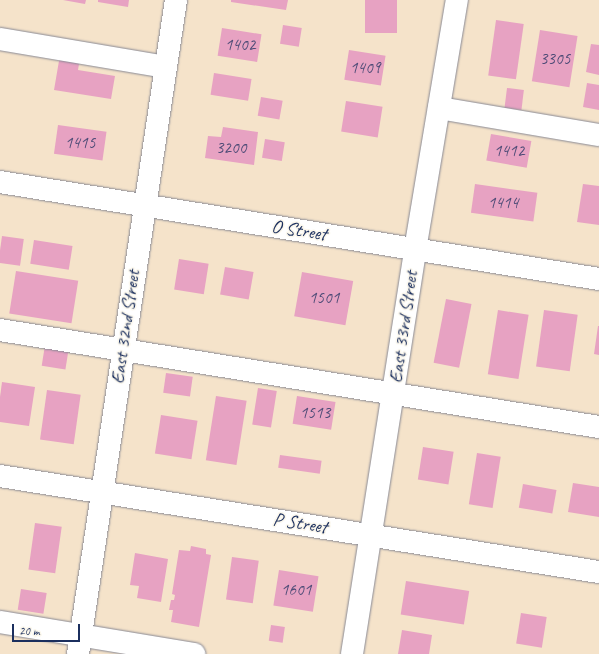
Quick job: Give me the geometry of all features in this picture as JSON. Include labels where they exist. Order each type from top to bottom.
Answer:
[{"type":"street","name":"East 32nd Street","points":[[79,645],[176,0]]},
{"type":"street","name":"East 33rd Street","points":[[352,654],[394,394],[415,250],[457,0]]},
{"type":"street","points":[[0,39],[165,67]]},
{"type":"street","points":[[439,108],[599,135]]},
{"type":"street","name":"O Street","points":[[0,182],[599,279]]},
{"type":"street","points":[[0,330],[599,427]]},
{"type":"street","name":"P Street","points":[[0,476],[599,572]]},
{"type":"street","points":[[0,622],[79,645],[194,654]]},
{"type":"building","points":[[63,0],[86,0],[85,4]]},
{"type":"building","points":[[98,0],[129,0],[128,7],[98,2]]},
{"type":"building","points":[[231,0],[288,0],[286,10],[231,2]]},
{"type":"building","points":[[365,0],[397,0],[397,33],[365,33]]},
{"type":"building","points":[[496,20],[524,24],[516,79],[488,75]]},
{"type":"building","points":[[283,25],[302,28],[299,47],[280,44]]},
{"type":"building","points":[[222,28],[262,34],[257,62],[218,56]]},
{"type":"building","points":[[540,30],[578,36],[569,87],[532,81]]},
{"type":"building","points":[[591,44],[599,45],[599,75],[586,72]]},
{"type":"building","points":[[349,50],[386,56],[381,85],[344,80]]},
{"type":"building","points":[[60,55],[80,58],[78,70],[115,76],[111,99],[54,90]]},
{"type":"building","points":[[214,73],[252,79],[248,101],[211,95]]},
{"type":"building","points":[[587,83],[599,85],[599,110],[583,107]]},
{"type":"building","points":[[507,88],[524,90],[521,110],[505,108]]},
{"type":"building","points":[[261,97],[283,101],[279,120],[258,116]]},
{"type":"building","points":[[346,101],[383,107],[378,137],[341,132]]},
{"type":"building","points":[[58,125],[107,132],[102,161],[54,154]]},
{"type":"building","points":[[223,127],[258,132],[254,165],[205,158],[208,136],[221,137]]},
{"type":"building","points":[[491,134],[531,141],[527,168],[486,161]]},
{"type":"building","points":[[265,139],[285,142],[282,161],[262,158]]},
{"type":"building","points":[[475,184],[537,193],[533,221],[471,213]]},
{"type":"building","points":[[583,184],[599,186],[599,225],[577,222]]},
{"type":"building","points":[[2,236],[24,239],[20,266],[0,263]]},
{"type":"building","points":[[34,240],[73,246],[69,270],[30,264]]},
{"type":"building","points":[[179,259],[209,264],[204,294],[174,290]]},
{"type":"building","points":[[225,267],[254,272],[249,300],[220,295]]},
{"type":"building","points":[[16,271],[78,281],[71,323],[9,313]]},
{"type":"building","points":[[302,272],[353,281],[345,325],[294,316]]},
{"type":"building","points":[[446,299],[472,304],[459,368],[434,363]]},
{"type":"building","points":[[498,310],[529,315],[518,379],[488,374]]},
{"type":"building","points":[[544,310],[578,315],[570,371],[536,366]]},
{"type":"building","points":[[599,326],[599,355],[594,354]]},
{"type":"building","points":[[45,345],[69,349],[65,369],[42,366]]},
{"type":"building","points":[[166,373],[193,377],[190,397],[163,393]]},
{"type":"building","points":[[2,382],[35,387],[29,426],[0,422],[0,397]]},
{"type":"building","points":[[258,388],[277,391],[271,428],[252,425]]},
{"type":"building","points":[[47,390],[81,395],[74,444],[40,440]]},
{"type":"building","points":[[216,396],[247,401],[236,465],[206,460]]},
{"type":"building","points":[[297,396],[336,402],[331,430],[293,424]]},
{"type":"building","points":[[161,415],[198,421],[191,459],[155,454]]},
{"type":"building","points":[[423,447],[454,452],[448,484],[418,480]]},
{"type":"building","points":[[477,453],[501,457],[493,508],[469,504]]},
{"type":"building","points":[[280,455],[322,461],[320,474],[278,468]]},
{"type":"building","points":[[573,483],[599,487],[599,517],[568,512]]},
{"type":"building","points":[[523,484],[556,490],[552,514],[519,508]]},
{"type":"building","points":[[35,523],[62,527],[55,573],[28,570]]},
{"type":"building","points":[[191,546],[206,549],[206,554],[211,555],[199,627],[171,622],[173,610],[169,610],[171,600],[174,600],[175,595],[172,594],[179,550],[190,551]]},
{"type":"building","points":[[135,553],[168,559],[161,602],[137,598],[139,586],[130,585]]},
{"type":"building","points":[[232,557],[259,561],[253,603],[226,600]]},
{"type":"building","points":[[279,570],[319,576],[313,612],[273,606]]},
{"type":"building","points":[[406,581],[469,591],[464,625],[401,615]]},
{"type":"building","points":[[21,589],[47,593],[43,614],[18,610]]},
{"type":"building","points":[[521,613],[547,617],[542,648],[516,644]]},
{"type":"building","points":[[271,625],[285,627],[283,643],[269,641]]},
{"type":"building","points":[[402,630],[432,635],[429,654],[398,654]]}]
